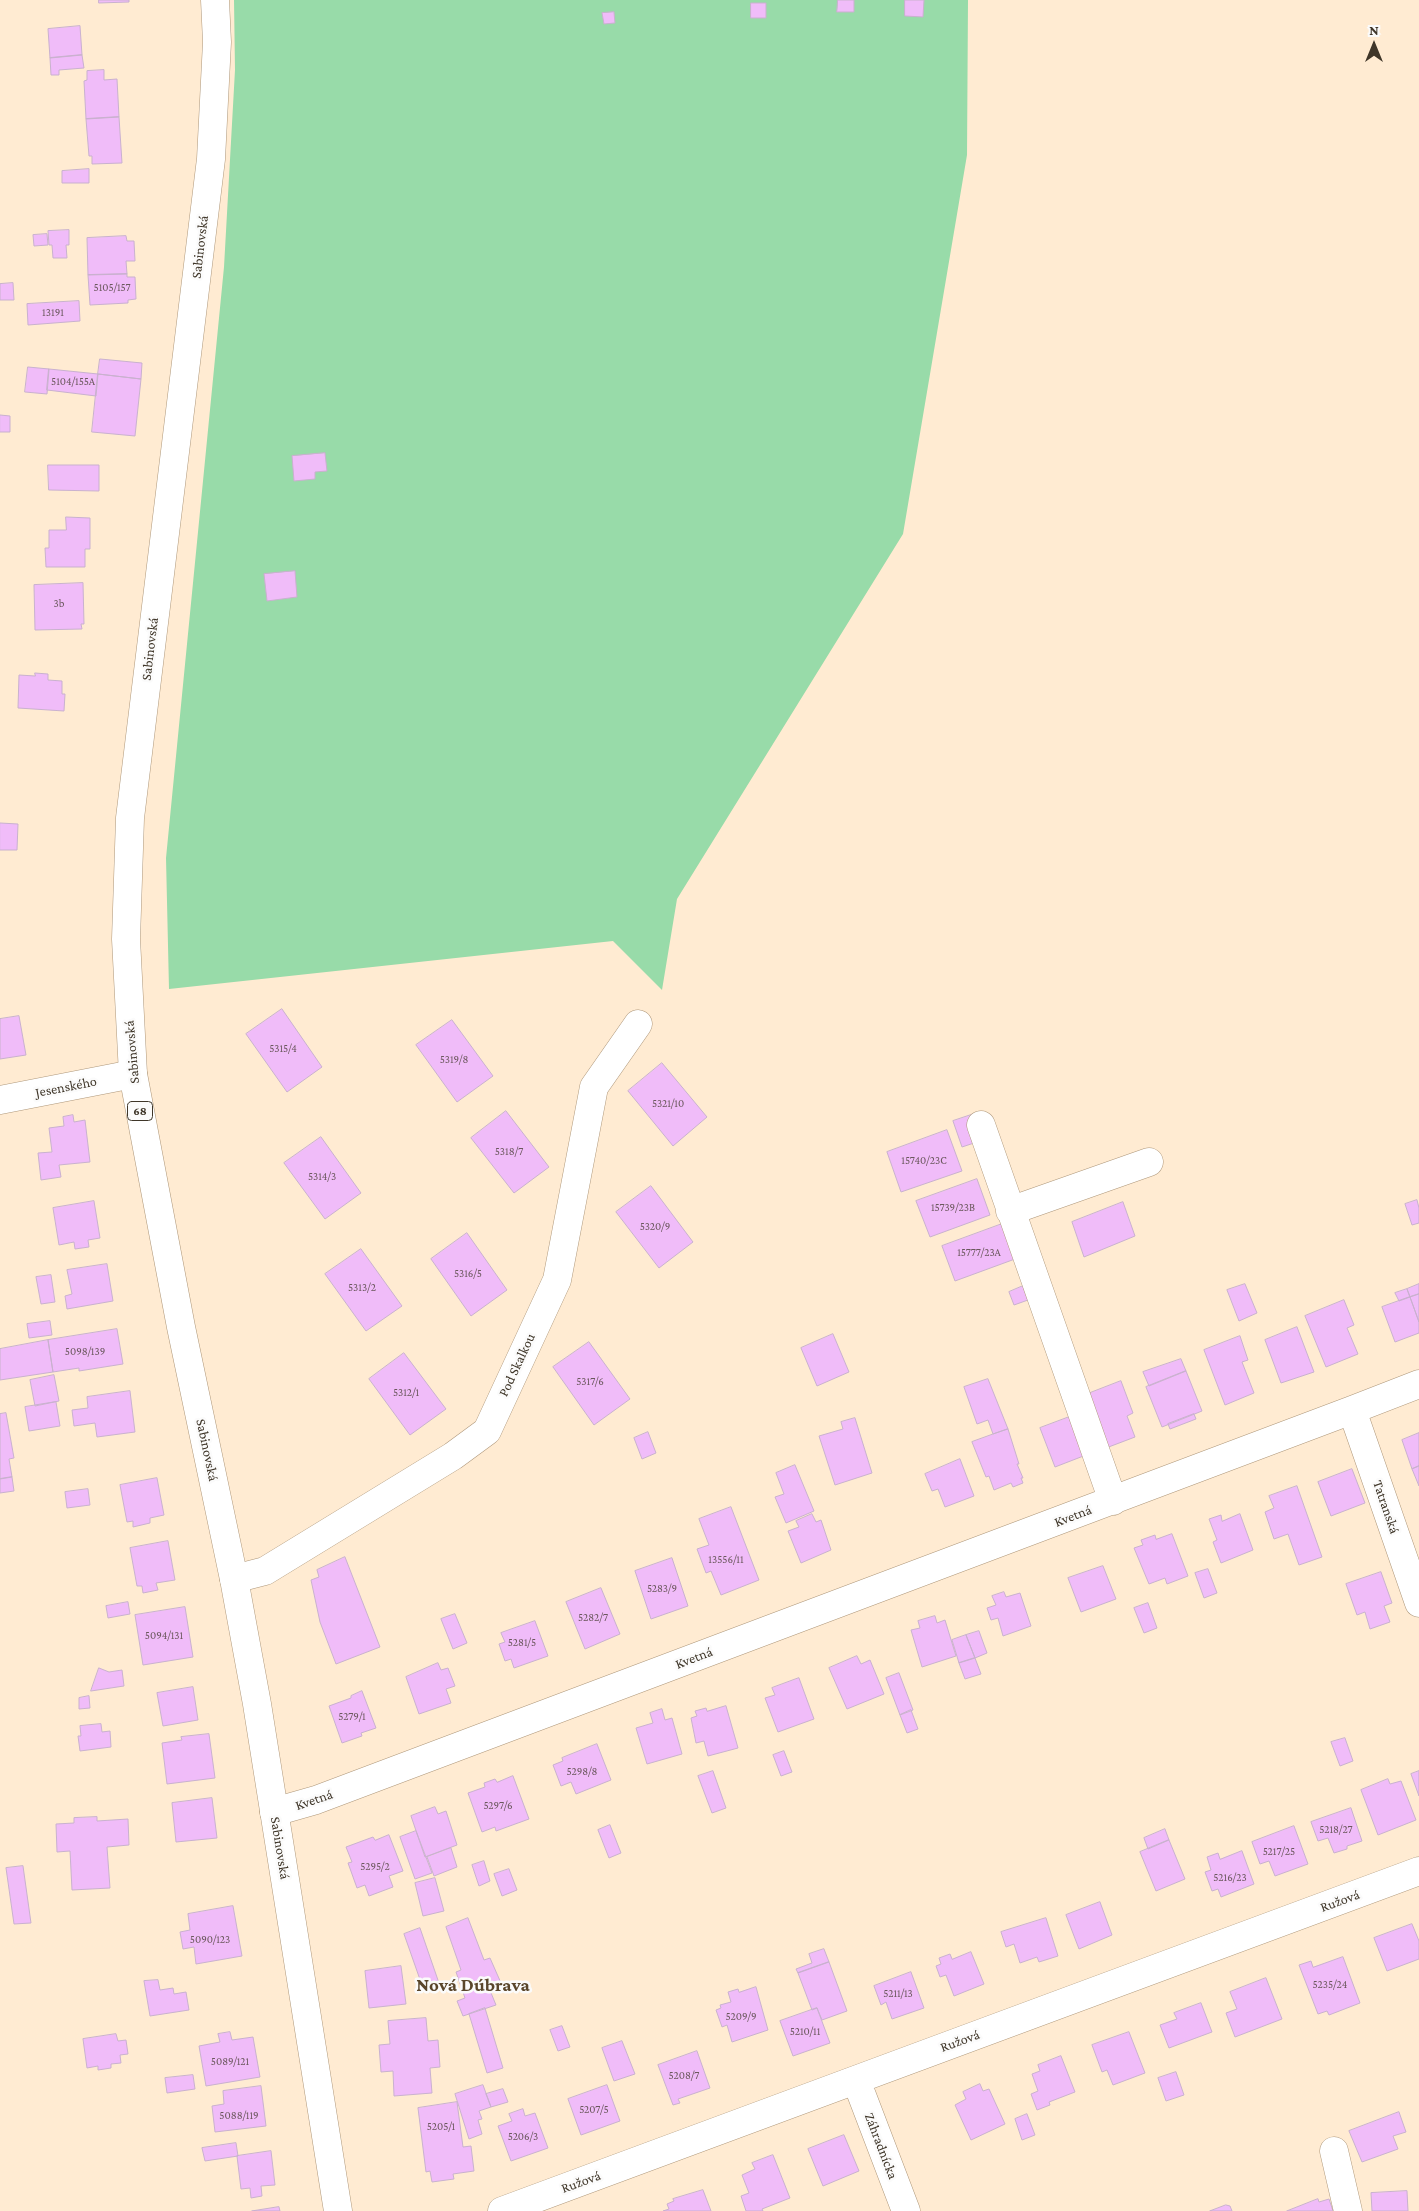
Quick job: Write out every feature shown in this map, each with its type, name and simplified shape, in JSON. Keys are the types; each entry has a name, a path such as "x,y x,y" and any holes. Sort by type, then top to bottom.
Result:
{"street":[{"name":"Sabinovská","path":"215,0 217,42 211,159 130,818 126,940 133,1074 179,1317 234,1579 257,1704 338,2211"},
{"name":"Pod Skalkou","path":"234,1579 265,1571 453,1456 487,1431 557,1280 594,1087 638,1024"},
{"name":"Jesenského","path":"0,1100 133,1074"},
{"path":"981,1125 1112,1501"},
{"path":"1010,1211 1149,1162"},
{"name":"Kvetná","path":"274,1812 316,1800 1419,1384"},
{"name":"Tatranská","path":"1352,1410 1419,1603"},
{"name":"Ružová","path":"502,2211 1419,1871"},
{"name":"Záhradnícka","path":"856,2080 906,2211"},
{"path":"1334,2151 1348,2211"}],"green space":[{"path":"234,0 968,0 967,155 903,534 677,899 662,990 613,941 169,989 166,858 224,267 235,70"}],"building":[{"path":"99,0 129,0 129,2 99,3"},
{"path":"838,0 854,0 854,12 837,12"},
{"path":"905,0 924,0 923,17 905,16"},
{"path":"751,3 766,3 766,18 751,18"},
{"path":"614,12 615,23 604,24 602,13"},
{"path":"80,26 82,55 50,58 48,29"},
{"path":"82,55 84,68 59,70 59,75 51,75 50,58"},
{"path":"104,70 104,80 117,79 119,117 86,119 84,81 87,80 87,71"},
{"path":"119,117 122,163 92,164 92,156 89,156 86,119"},
{"path":"89,169 89,183 62,183 62,171"},
{"path":"69,230 69,245 66,245 67,258 53,258 52,245 49,245 48,231"},
{"path":"47,234 48,245 34,246 33,235"},
{"path":"126,236 127,241 134,241 135,261 126,261 127,274 88,275 87,238"},
{"path":"127,274 127,277 135,277 136,299 128,300 128,303 90,305 88,275"},
{"path":"13,283 14,300 0,300 0,284"},
{"path":"79,301 80,321 28,325 27,304"},
{"path":"100,359 142,363 141,379 98,374"},
{"path":"28,367 49,369 47,394 25,392"},
{"path":"49,369 98,374 96,396 47,390"},
{"path":"98,374 141,379 135,436 92,432"},
{"path":"0,415 10,416 10,432 0,432"},
{"path":"325,453 327,471 315,472 315,479 294,481 292,456"},
{"path":"48,465 99,465 99,491 49,490"},
{"path":"66,517 90,518 90,549 85,549 85,567 46,567 45,548 49,548 49,530 66,530"},
{"path":"295,571 297,597 267,601 264,574"},
{"path":"83,583 84,624 81,624 82,629 35,630 34,585"},
{"path":"35,673 48,674 48,680 62,681 62,694 65,694 64,711 18,708 19,675 35,676"},
{"path":"0,823 18,824 17,850 0,850"},
{"path":"282,1009 322,1067 287,1092 246,1034"},
{"path":"19,1016 26,1055 0,1059 0,1019"},
{"path":"452,1020 493,1076 457,1102 416,1045"},
{"path":"662,1063 707,1117 673,1146 628,1091"},
{"path":"506,1111 549,1167 514,1193 471,1138"},
{"path":"974,1114 983,1140 962,1147 953,1121"},
{"path":"73,1115 74,1122 85,1120 90,1162 59,1165 61,1177 41,1180 38,1153 52,1152 49,1128 64,1126 63,1117"},
{"path":"947,1130 962,1171 901,1192 887,1152"},
{"path":"321,1137 361,1193 325,1219 284,1163"},
{"path":"977,1179 990,1215 930,1237 916,1201"},
{"path":"651,1186 693,1242 659,1268 616,1212"},
{"path":"1417,1200 1419,1223 1412,1225 1405,1204"},
{"path":"94,1201 100,1238 88,1240 89,1247 75,1249 74,1242 59,1245 53,1208"},
{"path":"1123,1202 1135,1236 1084,1257 1072,1222"},
{"path":"1002,1224 1015,1259 955,1281 942,1246"},
{"path":"467,1233 507,1290 471,1316 431,1259"},
{"path":"361,1249 402,1306 366,1331 325,1274"},
{"path":"107,1264 113,1301 67,1309 65,1296 72,1294 67,1270"},
{"path":"51,1275 55,1302 41,1304 36,1277"},
{"path":"1245,1284 1257,1313 1239,1321 1227,1290"},
{"path":"1419,1284 1419,1294 1410,1297 1407,1289"},
{"path":"1023,1286 1028,1300 1014,1305 1009,1292"},
{"path":"1407,1289 1410,1297 1399,1301 1395,1293"},
{"path":"1419,1294 1419,1322 1410,1297"},
{"path":"1410,1297 1419,1322 1419,1333 1395,1342 1382,1307"},
{"path":"1344,1300 1354,1325 1347,1328 1358,1354 1326,1367 1305,1316"},
{"path":"50,1321 52,1335 29,1338 27,1324"},
{"path":"1297,1327 1314,1372 1281,1383 1265,1340"},
{"path":"117,1329 123,1364 79,1371 79,1368 53,1372 48,1340"},
{"path":"833,1334 849,1372 817,1386 801,1348"},
{"path":"1240,1336 1248,1360 1242,1362 1254,1393 1225,1405 1204,1350"},
{"path":"48,1340 53,1372 0,1380 0,1349"},
{"path":"589,1342 630,1399 594,1425 553,1367"},
{"path":"404,1353 446,1409 410,1435 369,1379"},
{"path":"1181,1359 1186,1371 1149,1386 1143,1372"},
{"path":"1186,1371 1202,1411 1162,1427 1146,1387"},
{"path":"54,1375 59,1401 35,1406 30,1380"},
{"path":"988,1379 1008,1429 993,1434 988,1420 977,1424 964,1387"},
{"path":"1121,1381 1133,1413 1127,1416 1135,1437 1106,1448 1085,1395"},
{"path":"130,1391 135,1432 97,1437 95,1423 74,1426 72,1410 88,1408 87,1397"},
{"path":"56,1402 60,1426 29,1431 25,1407"},
{"path":"6,1413 14,1458 9,1459 12,1477 0,1479 0,1414"},
{"path":"1194,1414 1196,1419 1170,1429 1168,1424"},
{"path":"1072,1416 1086,1455 1055,1467 1040,1428"},
{"path":"855,1418 872,1473 835,1485 819,1436 843,1429 841,1422"},
{"path":"1008,1429 1023,1483 1013,1487 1011,1483 994,1490 989,1476 986,1477 972,1442"},
{"path":"648,1432 656,1453 642,1459 634,1438"},
{"path":"1419,1433 1419,1466 1412,1469 1402,1440"},
{"path":"960,1459 974,1496 945,1507 938,1489 932,1491 925,1474"},
{"path":"795,1465 814,1511 786,1523 775,1497 784,1494 776,1473"},
{"path":"1419,1466 1419,1486 1412,1469"},
{"path":"1352,1469 1365,1503 1331,1516 1318,1482"},
{"path":"12,1477 14,1491 0,1493 0,1479"},
{"path":"157,1478 164,1515 150,1518 150,1523 133,1527 133,1521 127,1522 120,1485"},
{"path":"1297,1486 1322,1557 1299,1565 1288,1534 1274,1539 1265,1512 1274,1508 1269,1496"},
{"path":"88,1489 90,1505 67,1508 65,1492"},
{"path":"731,1507 759,1580 721,1595 711,1571 706,1573 697,1549 709,1545 699,1519"},
{"path":"812,1514 816,1522 821,1520 831,1550 801,1563 788,1531 799,1527 796,1521"},
{"path":"1240,1514 1253,1550 1221,1563 1213,1542 1217,1540 1209,1519 1221,1515 1222,1521"},
{"path":"1172,1534 1188,1576 1167,1584 1165,1578 1149,1584 1134,1548 1143,1545 1141,1540 1155,1535 1156,1539"},
{"path":"168,1541 175,1580 156,1583 158,1590 143,1593 142,1586 137,1586 130,1548"},
{"path":"345,1557 380,1647 336,1664 320,1622 311,1580 319,1577 317,1570"},
{"path":"672,1558 688,1606 651,1619 635,1571"},
{"path":"1103,1566 1116,1599 1081,1612 1068,1578"},
{"path":"1208,1569 1217,1593 1204,1598 1195,1573"},
{"path":"1381,1572 1392,1603 1384,1606 1390,1622 1370,1629 1365,1612 1357,1615 1346,1584"},
{"path":"601,1588 620,1634 585,1649 566,1602"},
{"path":"1004,1592 1006,1597 1020,1593 1031,1626 1003,1636 998,1618 991,1620 987,1608 996,1605 992,1596"},
{"path":"128,1602 130,1614 108,1618 106,1606"},
{"path":"1148,1603 1157,1628 1144,1633 1134,1608"},
{"path":"185,1607 193,1657 143,1665 135,1615"},
{"path":"455,1614 467,1643 453,1649 441,1619"},
{"path":"935,1616 937,1623 945,1620 956,1656 922,1667 911,1630 920,1628 918,1621"},
{"path":"535,1621 548,1656 514,1668 511,1659 505,1661 499,1644 505,1642 501,1633"},
{"path":"979,1631 987,1653 975,1658 966,1635"},
{"path":"966,1635 975,1658 959,1663 952,1640"},
{"path":"857,1656 861,1664 870,1660 884,1694 847,1709 829,1668"},
{"path":"975,1658 981,1674 965,1679 959,1663"},
{"path":"438,1663 441,1670 448,1668 455,1686 446,1689 451,1703 419,1714 406,1677"},
{"path":"99,1668 109,1672 122,1670 124,1686 91,1691"},
{"path":"899,1673 913,1710 900,1715 886,1678"},
{"path":"799,1678 814,1719 778,1732 765,1698 775,1695 772,1688"},
{"path":"193,1687 198,1720 163,1726 157,1693"},
{"path":"362,1691 376,1728 361,1733 362,1736 342,1743 329,1706 351,1698 351,1696"},
{"path":"89,1696 90,1708 79,1709 79,1698"},
{"path":"726,1706 738,1748 708,1756 704,1741 696,1743 691,1718 697,1716 695,1711 706,1708 707,1711"},
{"path":"662,1709 665,1720 672,1718 682,1754 647,1764 636,1728 653,1723 650,1713"},
{"path":"911,1710 918,1729 907,1733 900,1715"},
{"path":"101,1724 102,1732 110,1731 111,1747 80,1751 78,1736 81,1736 80,1726"},
{"path":"209,1734 215,1778 167,1784 162,1743 182,1740 181,1737"},
{"path":"1345,1738 1353,1761 1340,1766 1331,1742"},
{"path":"597,1744 611,1780 576,1794 571,1782 561,1786 553,1765 563,1761 562,1758"},
{"path":"784,1751 792,1772 781,1776 773,1755"},
{"path":"713,1771 726,1808 712,1813 698,1776"},
{"path":"1419,1771 1419,1796 1411,1774"},
{"path":"513,1776 529,1819 496,1831 495,1827 482,1832 468,1793 485,1787 484,1783 495,1779 497,1782"},
{"path":"1388,1779 1390,1784 1401,1781 1416,1820 1378,1835 1361,1790"},
{"path":"212,1798 217,1838 176,1842 172,1803"},
{"path":"435,1807 438,1814 446,1811 457,1845 425,1857 411,1816"},
{"path":"1351,1808 1362,1841 1334,1853 1328,1838 1318,1841 1311,1822"},
{"path":"97,1817 97,1821 128,1819 129,1845 107,1847 110,1888 72,1890 70,1851 57,1852 56,1824 74,1823 74,1818"},
{"path":"610,1825 621,1853 609,1858 598,1830"},
{"path":"1294,1826 1308,1864 1275,1876 1269,1861 1260,1864 1252,1842"},
{"path":"1165,1829 1169,1840 1148,1849 1144,1838"},
{"path":"416,1831 432,1873 415,1879 400,1837"},
{"path":"389,1835 403,1871 389,1876 393,1887 369,1896 365,1885 357,1888 348,1863 352,1862 346,1847 373,1837 375,1840"},
{"path":"1169,1840 1185,1879 1156,1891 1140,1852"},
{"path":"451,1848 457,1867 434,1876 427,1857"},
{"path":"1242,1851 1254,1884 1221,1897 1218,1889 1212,1891 1205,1872 1211,1870 1207,1857 1218,1853 1220,1859"},
{"path":"484,1861 490,1881 479,1886 472,1865"},
{"path":"23,1866 31,1923 14,1924 6,1868"},
{"path":"509,1869 517,1890 502,1896 494,1874"},
{"path":"435,1878 444,1911 423,1916 415,1883"},
{"path":"1100,1902 1112,1935 1079,1949 1066,1915"},
{"path":"233,1906 242,1956 196,1964 194,1947 183,1949 180,1932 190,1930 188,1914"},
{"path":"468,1918 484,1960 490,1958 501,1983 489,1988 496,2005 463,2016 457,2001 465,1998 456,1972 461,1970 446,1927"},
{"path":"1046,1918 1058,1956 1039,1962 1037,1957 1020,1963 1014,1944 1006,1947 1001,1932"},
{"path":"1412,1924 1419,1941 1419,1959 1387,1971 1374,1938"},
{"path":"420,1928 440,1986 424,1991 404,1934"},
{"path":"824,1949 829,1962 798,1973 796,1969 812,1963 809,1954"},
{"path":"971,1952 984,1984 954,1996 946,1975 940,1977 936,1966 941,1964 939,1958 950,1954 952,1959"},
{"path":"1343,1957 1360,2003 1329,2015 1327,2011 1318,2014 1299,1965 1311,1961 1313,1967"},
{"path":"829,1962 847,2011 822,2020 817,2008 812,2010 798,1973"},
{"path":"401,1966 406,2004 369,2008 365,1971"},
{"path":"911,1972 924,2008 892,2019 886,2002 881,2005 874,1986"},
{"path":"1266,1978 1282,2019 1235,2037 1226,2013 1237,2009 1230,1992"},
{"path":"158,1980 160,1990 173,1988 174,1994 186,1992 189,2010 150,2016 144,1981"},
{"path":"756,1987 768,2030 732,2042 727,2025 722,2027 716,2010 721,2008 720,2005 731,2002 728,1992 738,1989 739,1992"},
{"path":"1201,2003 1212,2032 1169,2048 1160,2025 1177,2019 1174,2013"},
{"path":"485,2008 503,2068 487,2073 469,2014"},
{"path":"817,2008 830,2043 793,2056 780,2021"},
{"path":"426,2018 428,2041 438,2040 440,2067 430,2068 432,2093 394,2096 393,2071 381,2072 379,2045 390,2044 388,2021"},
{"path":"562,2026 570,2047 558,2051 550,2030"},
{"path":"230,2032 232,2040 253,2037 260,2077 206,2086 199,2046 220,2042 218,2034"},
{"path":"1129,2032 1145,2073 1113,2085 1107,2070 1102,2072 1092,2045"},
{"path":"116,2034 118,2041 126,2040 128,2054 120,2055 121,2063 111,2064 111,2068 98,2070 98,2066 87,2068 83,2039"},
{"path":"622,2041 635,2074 614,2081 602,2048"},
{"path":"697,2051 710,2088 678,2099 680,2103 673,2105 658,2065"},
{"path":"1061,2056 1075,2092 1049,2102 1050,2105 1037,2110 1031,2094 1038,2091 1032,2074 1040,2071 1038,2065"},
{"path":"1176,2072 1184,2095 1166,2101 1158,2078"},
{"path":"193,2075 195,2089 167,2093 165,2078"},
{"path":"980,2084 983,2091 989,2089 1005,2124 971,2140 955,2105 966,2099 963,2092"},
{"path":"483,2085 491,2107 479,2111 482,2119 478,2120 482,2134 469,2139 455,2094"},
{"path":"607,2085 620,2121 581,2135 568,2099"},
{"path":"261,2086 266,2126 215,2132 212,2106 224,2104 223,2091"},
{"path":"503,2089 508,2102 491,2107 486,2094"},
{"path":"457,2102 463,2147 471,2146 474,2171 453,2174 454,2179 432,2182 430,2171 426,2172 418,2108"},
{"path":"523,2109 525,2116 535,2113 548,2148 511,2161 498,2126 512,2121 509,2114"},
{"path":"1399,2112 1406,2132 1393,2136 1398,2149 1362,2162 1349,2131"},
{"path":"1027,2114 1035,2135 1022,2140 1015,2119"},
{"path":"844,2135 859,2171 823,2186 808,2149"},
{"path":"236,2143 238,2156 205,2161 202,2148"},
{"path":"271,2151 275,2185 261,2186 262,2196 251,2198 250,2188 241,2189 237,2156"},
{"path":"773,2155 790,2198 762,2209 763,2211 746,2211 741,2196 749,2193 742,2175 755,2169 752,2163"},
{"path":"703,2190 711,2211 663,2211 669,2209 667,2204 674,2201 673,2199"},
{"path":"1407,2191 1408,2211 1372,2211 1371,2193"},
{"path":"1318,2199 1319,2202 1329,2199 1333,2211 1287,2211"},
{"path":"1226,2205 1230,2206 1232,2211 1210,2211"},
{"path":"279,2207 280,2211 252,2211"}],"district":[{"name":"Nová Dúbrava","path":"473,1985"}]}
